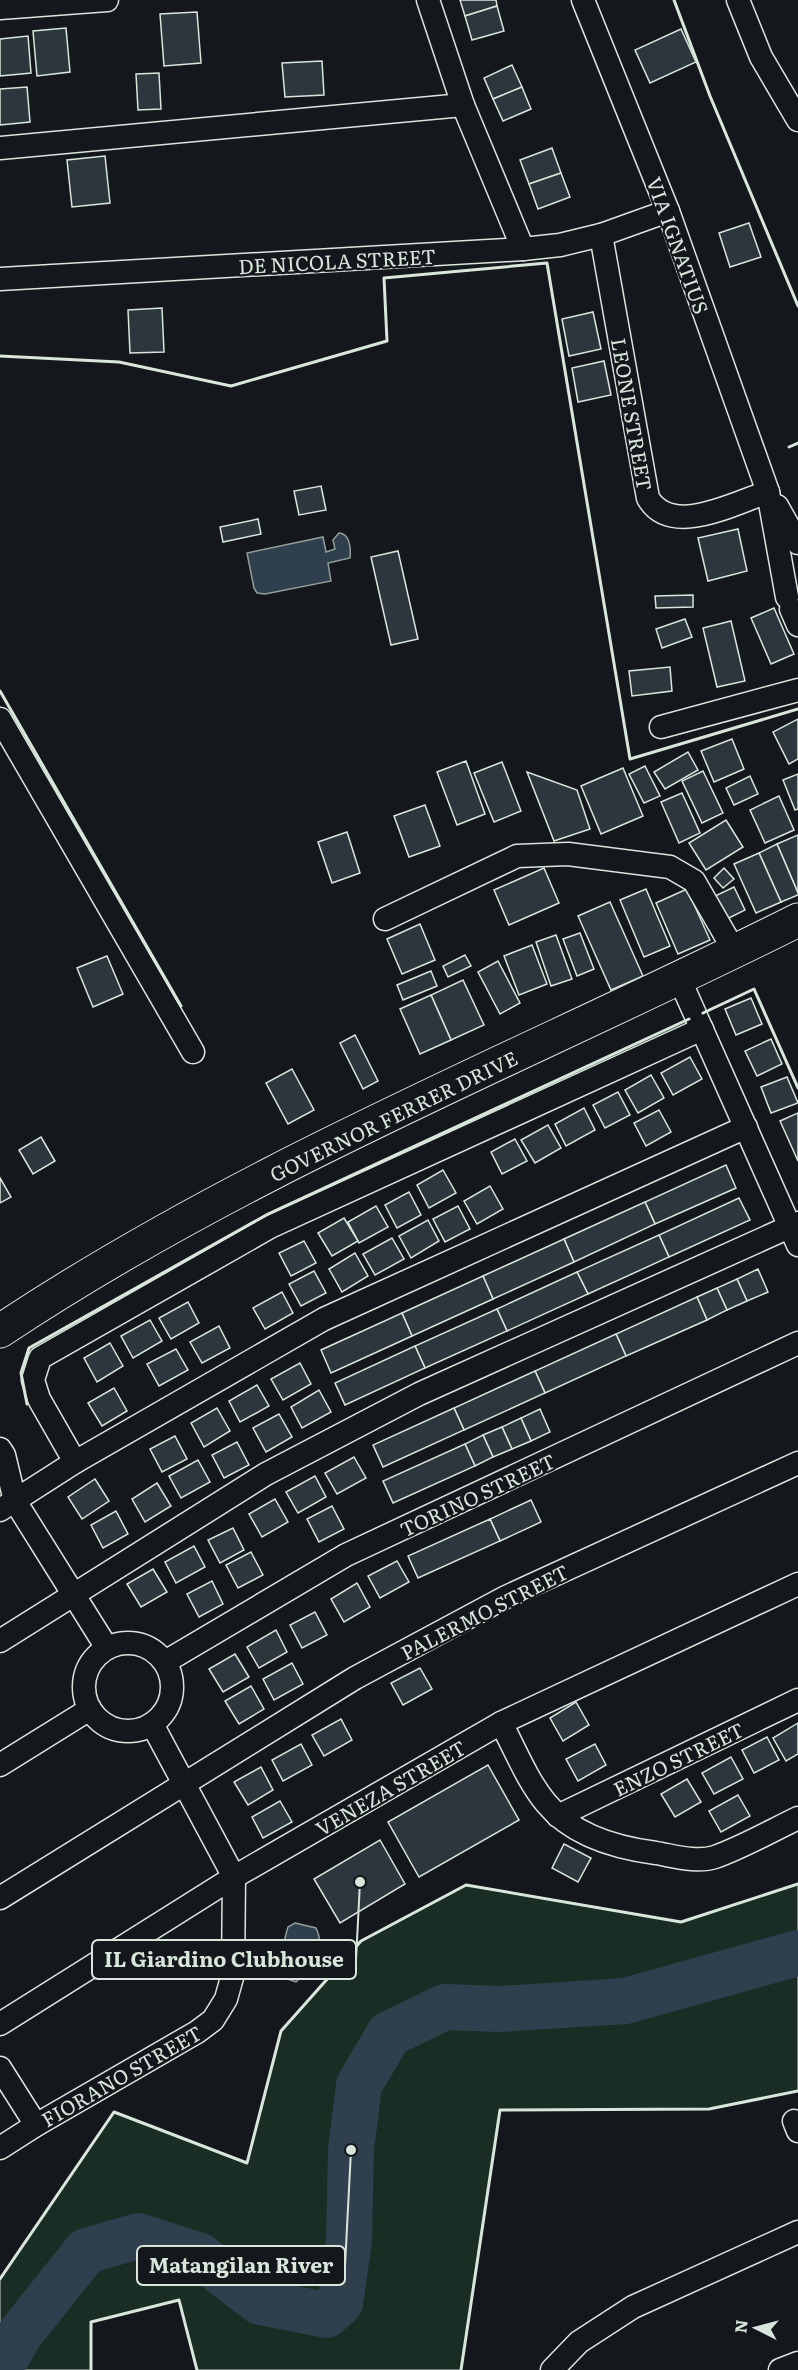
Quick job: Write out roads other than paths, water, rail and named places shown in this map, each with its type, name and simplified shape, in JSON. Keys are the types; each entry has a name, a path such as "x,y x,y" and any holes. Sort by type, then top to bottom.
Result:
{"main road":[{"name":"GOVERNOR FERRER DRIVE","path":"0,1331 125,1255 273,1172 798,920"}],"street":[{"path":"0,8 107,0"},
{"path":"428,0 463,105 524,249"},
{"name":"VIA IGNATIUS","path":"582,0 668,211 768,492 792,610"},
{"path":"738,0 761,57 798,120"},
{"path":"0,148 463,105"},
{"name":"DE NICOLA STREET","path":"0,279 524,249 560,245 601,235 668,211"},
{"name":"LEONE STREET","path":"601,235 648,498 654,508 676,518 693,517 768,492"},
{"name":"VIA IGNATIUS","path":"768,492 798,543"},
{"path":"661,727 798,690"},
{"path":"0,719 193,1052"},
{"path":"385,919 516,856 568,854 670,867 694,881 735,952"},
{"path":"0,1641 266,1474 419,1394 795,1231 679,978"},
{"path":"75,1462 39,1399 33,1380 40,1358 270,1227 702,1029"},
{"path":"5,1500 324,1319 746,1126"},
{"name":"TORINO STREET","path":"165,1662 346,1555 798,1343"},
{"path":"0,1449 4,1455 5,1500 74,1595 107,1648"},
{"name":"PALERMO STREET","path":"0,1898 355,1678 506,1597 798,1463"},
{"name":"VENEZA STREET","path":"0,2024 234,1877 501,1723 798,1584"},
{"path":"122,1643 138,1644 154,1650 165,1662 172,1678 171,1696 165,1712 152,1724 135,1731 118,1730 102,1723 90,1709 85,1692 86,1675 94,1660 107,1648 122,1643"},
{"name":"ENZO STREET","path":"558,1816 798,1700"},
{"path":"0,1765 90,1709"},
{"path":"501,1723 545,1802 558,1816 581,1830 617,1845 635,1850 702,1858 714,1857 798,1818"},
{"name":"FIORANO STREET","path":"0,2148 197,2032 213,2020 226,1999 233,1974 234,1877 152,1724"},
{"path":"0,2068 36,2125"},
{"path":"552,2370 579,2342 633,2307 798,2232"},
{"path":"780,2370 798,2363"}],"water":[{"path":"339,533 348,539 350,558 328,563 331,581 265,594 257,593 247,553 323,537 326,552 335,549 333,540"},
{"path":"295,1923 316,1928 319,1935 318,1945 305,1965 302,1976 296,1982 287,1979 282,1960 288,1927"}],"waterway":[{"path":"0,2368 20,2334 86,2251 138,2236 200,2256 260,2302 326,2315 340,2303 349,2241 351,2150 359,2085 389,2034 445,2007 500,2009 625,2001 798,1953"}],"place":[{"name":"IL Giardino Clubhouse","path":"360,1882"},
{"name":"Matangilan River","path":"351,2150"}]}
